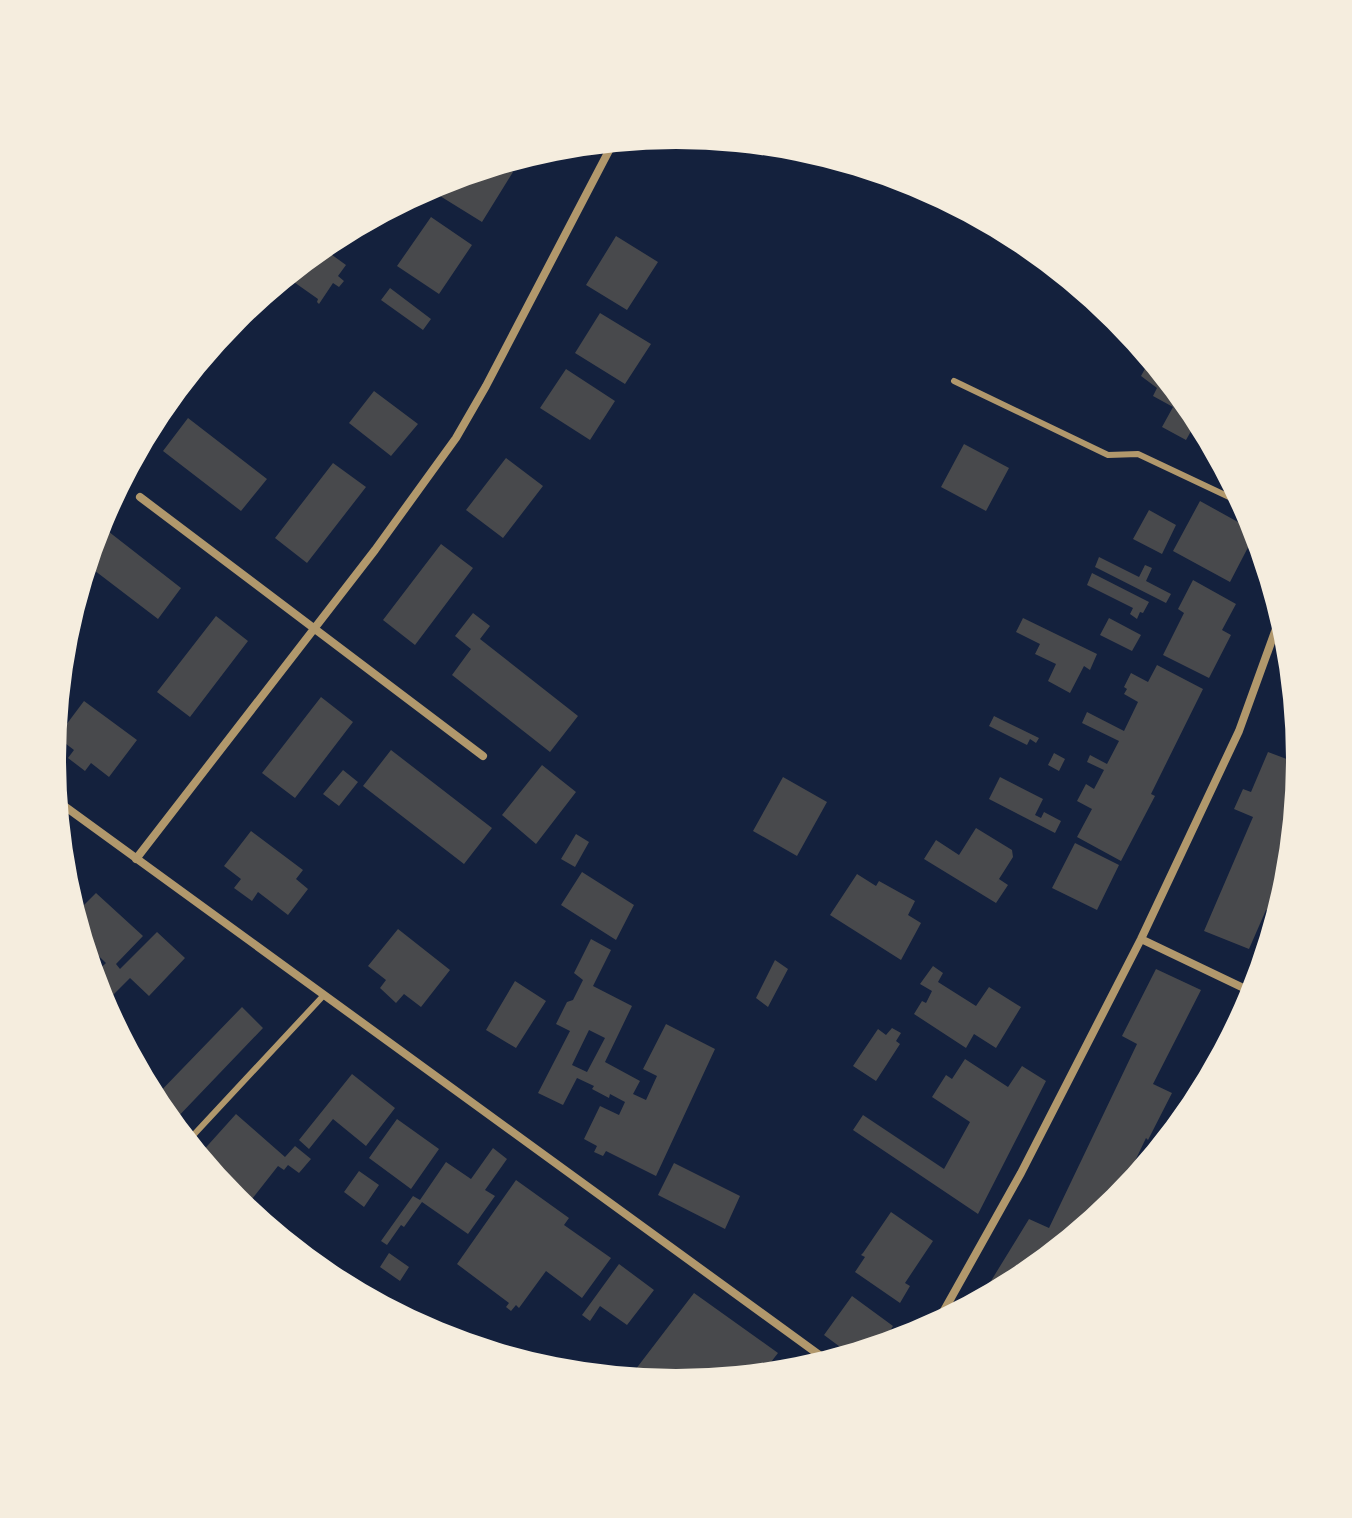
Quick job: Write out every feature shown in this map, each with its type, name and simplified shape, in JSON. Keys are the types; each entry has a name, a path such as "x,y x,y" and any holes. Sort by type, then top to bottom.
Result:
{"street":[{"path":"136,859 314,629 456,438 608,153"},
{"path":"140,497 483,756"},
{"path":"947,1306 1021,1173 1141,939 1239,731 1273,637"},
{"path":"68,809 816,1352"},
{"path":"1141,939 1242,987"}],"lane":[{"path":"954,381 1108,455 1138,454 1226,496"},
{"path":"195,1134 324,995"}],"building":[{"path":"512,172 513,172 482,222 440,196"},
{"path":"431,217 472,245 439,294 397,266"},
{"path":"616,236 658,262 627,310 586,285"},
{"path":"332,255 346,265 338,276 344,281 339,287 333,283 319,304 318,299 295,283"},
{"path":"390,288 431,319 423,330 381,300"},
{"path":"600,313 651,344 625,384 575,353"},
{"path":"566,369 615,401 590,440 540,408"},
{"path":"1145,369 1183,420 1190,432 1186,440 1162,427 1173,407 1153,396 1157,388 1141,376"},
{"path":"374,391 418,424 391,456 349,423"},
{"path":"188,418 267,479 241,511 163,451"},
{"path":"964,444 1009,468 986,511 941,487"},
{"path":"506,458 543,486 503,538 466,510"},
{"path":"333,463 366,487 307,563 275,538"},
{"path":"1200,501 1238,522 1248,547 1230,582 1173,551"},
{"path":"1149,510 1176,525 1162,554 1133,539"},
{"path":"110,532 181,588 158,619 96,571"},
{"path":"441,544 473,568 415,645 383,620"},
{"path":"1099,557 1139,577 1145,565 1152,568 1146,581 1171,594 1166,603 1095,567"},
{"path":"1092,573 1149,602 1143,613 1140,612 1137,619 1130,614 1133,608 1087,585"},
{"path":"1193,580 1236,604 1222,630 1231,635 1209,678 1163,655 1184,613 1178,609"},
{"path":"473,613 490,626 480,639 578,716 550,752 452,675 471,649 455,636"},
{"path":"216,616 248,641 190,717 157,692"},
{"path":"1023,618 1097,654 1090,670 1084,666 1070,693 1048,681 1056,664 1035,654 1040,644 1016,632"},
{"path":"1109,618 1141,635 1132,651 1100,635"},
{"path":"1157,665 1203,689 1151,794 1155,796 1121,861 1077,837 1092,809 1077,801 1086,784 1094,789 1104,770 1087,762 1090,755 1107,764 1119,741 1082,723 1087,712 1124,731 1138,702 1124,694 1131,673 1148,682"},
{"path":"321,697 353,722 295,798 262,773"},
{"path":"84,701 137,740 109,777 91,763 85,771 68,758 74,750 66,744 67,724"},
{"path":"994,716 1039,738 1036,743 1030,739 1027,745 989,726"},
{"path":"391,750 492,828 464,864 363,786"},
{"path":"1268,752 1286,759 1281,839 1274,878 1267,910 1249,949 1204,931 1253,817 1234,809 1243,789 1251,792"},
{"path":"1054,753 1065,759 1059,771 1048,765"},
{"path":"542,765 576,792 536,844 502,815"},
{"path":"343,770 358,782 339,806 323,794"},
{"path":"783,777 827,802 797,856 753,831"},
{"path":"1000,777 1043,799 1035,815 1041,818 1044,812 1061,821 1055,833 989,799"},
{"path":"976,828 1012,850 1013,857 999,879 1008,885 996,903 924,859 936,840 959,855"},
{"path":"251,831 303,870 296,879 308,889 288,915 258,892 252,901 234,888 241,879 224,866"},
{"path":"576,834 589,842 575,867 561,859"},
{"path":"1075,843 1119,865 1097,910 1052,888"},
{"path":"582,872 634,905 616,940 561,905"},
{"path":"857,874 876,886 879,881 915,901 908,915 921,923 901,960 830,915"},
{"path":"96,893 143,936 116,964 120,969 157,932 185,958 149,996 130,978 113,995 102,966 106,963 98,955 84,905"},
{"path":"398,929 450,970 421,1007 404,994 396,1003 380,988 386,980 368,966"},
{"path":"591,939 611,950 593,986 632,1006 605,1062 640,1081 633,1094 646,1100 657,1076 643,1069 666,1024 715,1049 656,1176 606,1151 603,1156 594,1152 597,1146 584,1139 600,1106 619,1115 625,1102 610,1094 609,1098 577,1078 563,1105 538,1093 570,1031 556,1024 583,980 574,973","holes":["589,1030 605,1038 587,1072 572,1065"]},
{"path":"775,960 788,969 768,1007 756,998"},
{"path":"933,966 943,973 938,982 976,1006 989,987 1021,1007 996,1048 974,1034 966,1048 914,1014 922,1001 926,1003 932,991 920,984"},
{"path":"1156,969 1201,990 1153,1084 1172,1093 1135,1161 1078,1218 991,1281 1029,1219 1049,1228 1137,1044 1122,1036"},
{"path":"515,981 546,1001 516,1048 486,1030"},
{"path":"242,1007 263,1028 181,1114 163,1089"},
{"path":"892,1028 901,1033 896,1041 900,1044 876,1081 853,1066 878,1029 886,1035"},
{"path":"965,1059 1008,1087 1022,1066 1046,1081 978,1214 853,1130 863,1115 944,1169 970,1122 932,1097 946,1075 952,1079"},
{"path":"352,1074 395,1108 366,1146 333,1119 309,1149 299,1140"},
{"path":"236,1114 285,1157 295,1146 311,1159 299,1173 288,1165 284,1170 278,1166 253,1198 206,1147"},
{"path":"397,1119 439,1149 411,1189 369,1158"},
{"path":"493,1148 507,1159 485,1190 495,1196 468,1234 422,1202 387,1245 381,1241 413,1196 420,1200 446,1162 471,1179"},
{"path":"674,1163 740,1196 725,1229 658,1195"},
{"path":"359,1171 379,1185 364,1207 344,1192"},
{"path":"516,1180 569,1218 564,1225 611,1258 582,1298 546,1271 519,1308 516,1305 511,1311 506,1307 509,1303 457,1264"},
{"path":"891,1212 933,1241 905,1283 910,1286 900,1303 855,1272 865,1257 861,1255"},
{"path":"389,1253 409,1267 400,1281 380,1267"},
{"path":"619,1264 654,1290 627,1325 600,1306 590,1321 582,1315"},
{"path":"694,1293 778,1353 772,1361 756,1364 716,1368 637,1368"},
{"path":"852,1296 893,1326 890,1330 839,1346 824,1335"}]}
